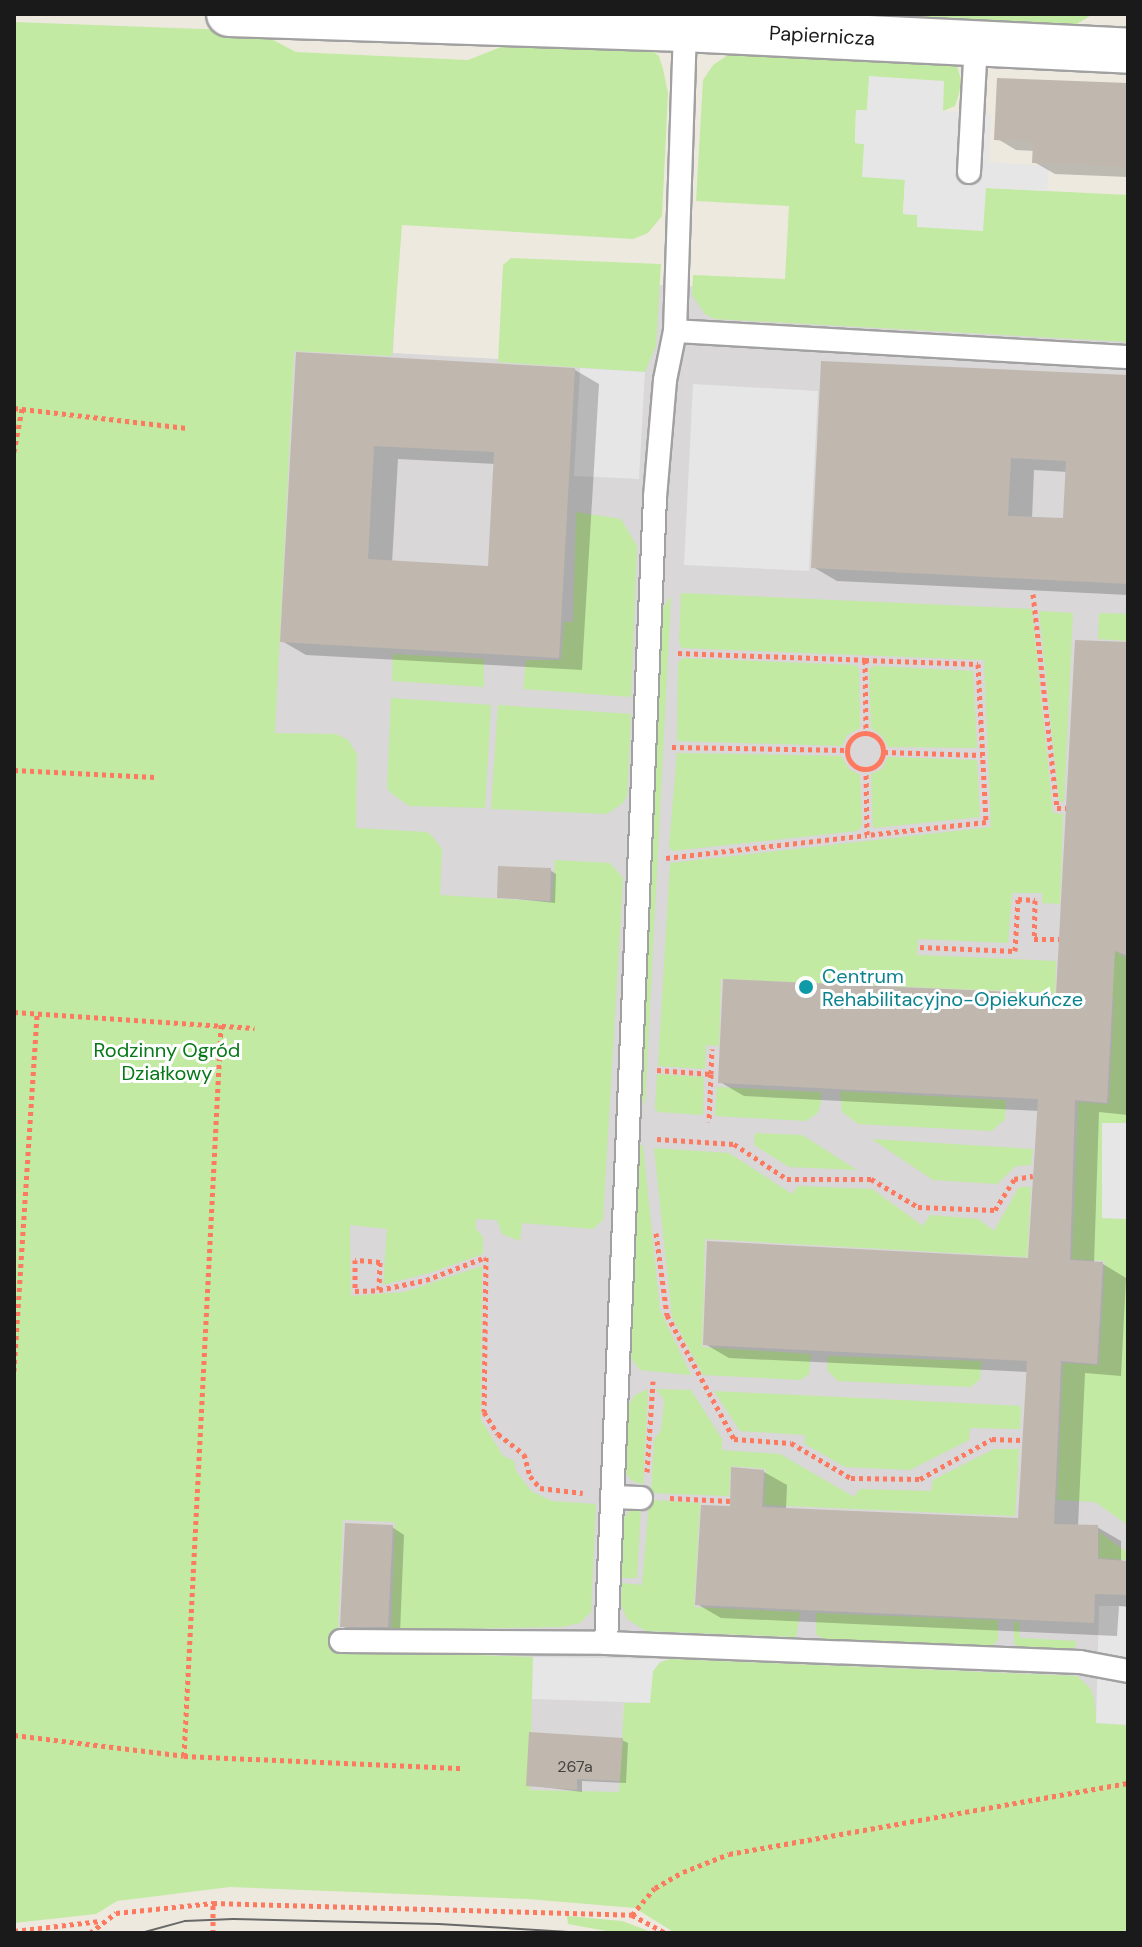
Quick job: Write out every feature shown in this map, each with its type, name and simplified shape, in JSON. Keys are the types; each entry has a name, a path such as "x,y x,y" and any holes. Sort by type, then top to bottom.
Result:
{"street":[{"name":"Papiernicza","path":"229,14 685,29 1128,51"},
{"path":"1128,44 1128,51"}],"lane":[{"path":"606,1643 655,497 665,380 675,331 685,29"},
{"path":"969,172 976,43"},
{"path":"675,331 1128,357"},
{"path":"612,1495 649,1492"},
{"path":"341,1641 606,1643 1080,1662 1128,1671"}],"path":[{"path":"14,408 187,428"},
{"path":"14,452 22,409"},
{"path":"1033,594 1057,808 1066,808"},
{"path":"663,858 986,822 978,664 673,653 674,639"},
{"path":"865,660 866,732"},
{"path":"668,763 669,731"},
{"path":"866,732 879,738 884,752 878,764 866,770 852,764 847,750 852,737 866,732"},
{"path":"668,747 847,750"},
{"path":"884,752 982,755"},
{"path":"14,770 155,777"},
{"path":"866,770 867,835"},
{"path":"662,873 664,842"},
{"path":"920,947 1015,951 1018,899 1035,900 1034,939 1059,939"},
{"path":"14,1012 254,1028"},
{"path":"14,1371 37,1013"},
{"path":"184,1756 221,1025"},
{"path":"709,1122 712,1049"},
{"path":"651,1082 652,1070 711,1074"},
{"path":"648,1139 734,1144 787,1179 871,1179 918,1207 995,1210 1014,1179 1033,1176"},
{"path":"655,1225 667,1315 734,1439 791,1443 851,1478 892,1479 920,1479 992,1439 1022,1440"},
{"path":"379,1290 380,1262 355,1260 355,1291 379,1290 426,1280 486,1257 484,1412 487,1420 498,1434 524,1454 530,1476 540,1488 555,1492 612,1495"},
{"path":"653,1381 649,1492 730,1501"},
{"path":"14,1735 184,1756 464,1768"},
{"path":"632,1915 655,1888 683,1872 729,1854 1128,1783"},
{"path":"213,1903 213,1933"},
{"path":"90,1933 101,1921 116,1913 213,1903 632,1915 666,1933"},
{"path":"14,1931 101,1921"}],"shaded area":[{"path":"869,76 944,81 943,111 991,114 989,162 1049,166 1047,191 986,188 983,231 917,227 917,215 903,214 905,180 862,177 864,144 855,143 856,110 867,110"},
{"name":"Centrum Rehabilitacyjno-Opiekuńcze","path":"216,258 397,270 393,353 498,359 501,359 504,277 1128,309 1128,1725 624,1703 620,1793 530,1790 532,1657 290,1648 151,901"},
{"path":"580,368 645,372 639,479 574,476"},
{"path":"693,384 818,391 809,571 684,565"},
{"path":"1102,1123 1128,1123 1128,1219 1102,1218"},
{"path":"1099,1606 1128,1606 1128,1725 1096,1723"},
{"path":"533,1657 670,1659 660,1662 653,1671 650,1703 532,1699"}],"green space":[{"path":"743,14 1093,14 1072,27"},
{"name":"Rodzinny Ogród Działkowy","path":"14,22 256,31 296,52 468,60 516,41 648,48 659,56 668,93 662,216 648,233 633,239 402,225 392,356 294,351 275,733 336,734 348,740 357,754 356,828 427,832 442,849 440,895 552,902 555,860 610,863 623,878 603,1220 593,1229 522,1223 520,1241 502,1234 497,1220 476,1219 476,1229 483,1237 483,1254 383,1285 387,1229 350,1225 351,1296 404,1292 482,1266 481,1420 503,1456 514,1461 516,1471 531,1491 552,1501 596,1504 591,1612 580,1623 562,1627 391,1630 395,1522 343,1520 337,1650 533,1657 530,1790 619,1792 624,1703 649,1703 653,1671 660,1662 670,1659 1077,1676 1090,1688 1097,1723 1128,1725 1128,1933 675,1933 635,1908 527,1899 230,1887 117,1901 96,1914 14,1923"},
{"path":"731,53 950,62 957,66 961,79 959,94 955,106 943,111 870,76 867,110 856,110 855,143 865,144 905,179 903,214 917,215 986,188 1128,195 1128,342 715,319 705,314 692,295 693,275 785,279 789,206 696,201 703,80 713,65"},
{"path":"511,258 661,264 656,346 645,372 498,362 503,265"},
{"path":"576,512 621,519 637,546 631,697 523,689 526,660 561,660 564,622 573,622"},
{"path":"681,593 1032,609 1053,813 1063,814 1060,904 1042,903 1042,893 1012,893 1008,943 918,939 917,955 1056,961 1055,993 721,979 719,1046 706,1045 705,1069 658,1066 670,863 991,827 984,660 682,648 679,642"},
{"path":"671,596 645,1105 640,1095 663,608"},
{"path":"1039,611 1073,613 1064,802 1059,801"},
{"path":"1099,613 1128,614 1128,641 1098,639"},
{"path":"393,654 484,659 484,687 392,681"},
{"path":"683,658 855,665 859,669 860,728 847,735 842,746 677,741 678,663"},
{"path":"874,666 973,671 977,748 888,747 882,736 871,728 869,669"},
{"path":"391,698 491,705 485,808 409,806 391,793 387,788"},
{"path":"498,705 631,714 627,796 623,803 607,814 491,809"},
{"path":"677,753 841,756 849,769 860,775 862,826 857,831 672,851 669,846"},
{"path":"888,757 977,760 980,817 873,828 871,774 882,769"},
{"path":"1121,925 1119,954 1128,958 1128,1123 1102,1123 1103,1218 1128,1219 1128,1525 1095,1502 1057,1500 1063,1363 1099,1365 1105,1261 1072,1259 1078,1102 1109,1104 1114,998 1080,995"},
{"path":"657,1074 704,1077 703,1115 658,1112 655,1109"},
{"path":"717,1087 821,1092 821,1103 818,1113 806,1121 715,1116"},
{"path":"840,1091 1006,1100 1005,1119 992,1131 858,1124 842,1112"},
{"path":"755,1133 802,1135 857,1170 789,1167 754,1145"},
{"path":"872,1139 1033,1149 1031,1165 1016,1166 997,1184 933,1180"},
{"path":"639,1144 643,1146 660,1310 691,1375 640,1370 628,1354"},
{"path":"654,1148 729,1153 792,1194 798,1186 872,1189 923,1226 930,1215 978,1219 994,1231 1019,1187 1031,1187 1027,1257 705,1239 702,1347 811,1354 809,1374 801,1380 703,1375 672,1317"},
{"path":"828,1356 982,1361 980,1379 971,1387 838,1381 827,1370"},
{"path":"648,1389 643,1485 631,1480 624,1470 627,1407 635,1395"},
{"path":"656,1389 691,1390 722,1439 722,1450 780,1454 854,1497 860,1489 931,1491 933,1480 994,1449 1019,1449 1015,1516 764,1505 766,1469 731,1466 729,1496 651,1493 654,1440 661,1430 664,1400"},
{"path":"714,1391 1021,1406 1020,1429 970,1428 969,1440 910,1470 845,1467 805,1444 805,1435 740,1431"},
{"path":"652,1500 700,1503 694,1607 800,1612 796,1637 646,1631 627,1619 621,1604 622,1583 642,1585 649,1503"},
{"path":"641,1506 637,1578 622,1578 623,1519 631,1509"},
{"path":"1099,1532 1128,1553 1128,1560 1099,1558"},
{"path":"816,1613 998,1620 998,1640 991,1647 825,1640 816,1634"},
{"path":"1014,1621 1019,1622 1020,1638 1077,1641 1075,1647 1070,1651 1020,1648 1014,1643"},
{"path":"567,1916 622,1921 654,1933 617,1933 568,1924"}],"building":[{"path":"997,78 1128,83 1128,167 1032,163 1033,142 994,140"},
{"path":"296,352 575,368 559,658 280,642","holes":["374,446 494,452 488,566 368,559"]},
{"path":"821,361 1128,375 1128,584 811,568","holes":["1011,458 1066,461 1063,518 1008,516"]},
{"name":"Centrum Rehabilitacyjno-Opiekuńcze","path":"1075,640 1128,642 1128,956 1115,951 1107,1103 1075,1100 1070,1260 1103,1262 1097,1364 1061,1361 1054,1524 1098,1525 1098,1559 1128,1561 1128,1595 1095,1594 1094,1623 695,1605 701,1505 730,1506 731,1467 764,1470 762,1507 1018,1518 1027,1361 703,1345 707,1241 1028,1258 1038,1099 718,1083 723,979 1056,994"},
{"path":"498,866 551,868 550,901 497,898"},
{"path":"345,1523 393,1525 388,1627 340,1627"},
{"path":"529,1732 623,1738 620,1781 577,1779 577,1790 526,1786"}],"tram line":[{"path":"141,1933 185,1921 233,1919 439,1924 585,1933"}],"place":[{"name":"Centrum Rehabilitacyjno-Opiekuńcze","path":"806,987"}]}
